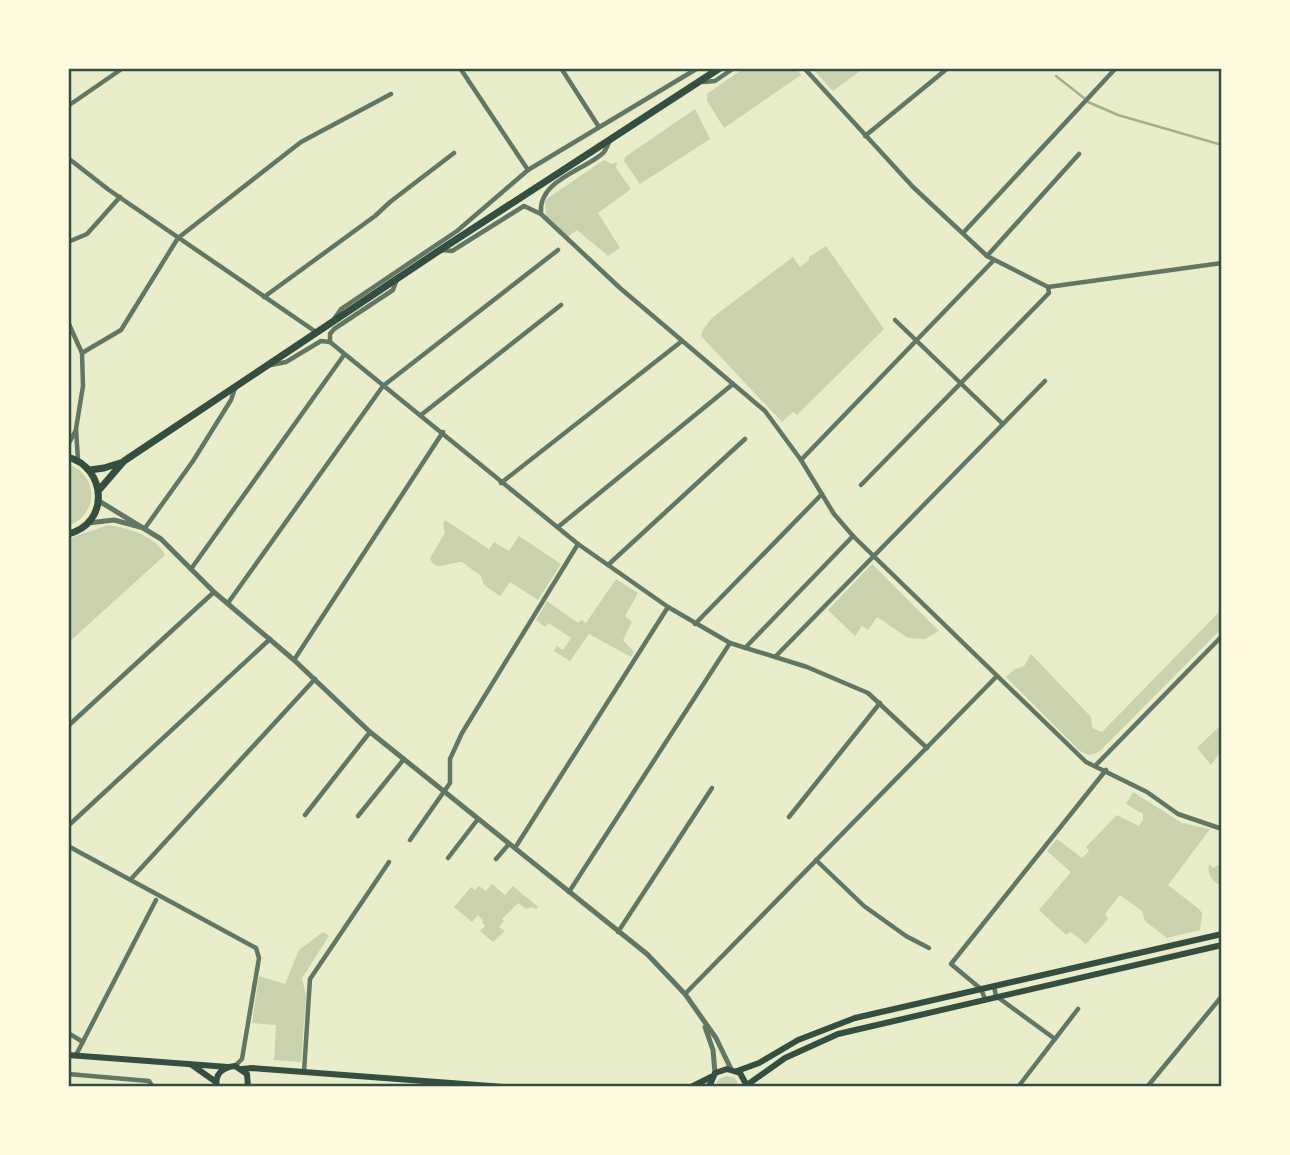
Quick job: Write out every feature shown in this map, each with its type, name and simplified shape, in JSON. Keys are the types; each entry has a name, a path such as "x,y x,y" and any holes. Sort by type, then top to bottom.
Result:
{"main road":[{"path":"90,470 124,461 440,250 720,68"},
{"path":"68,457 78,460 90,470 99,490 97,512 82,528 68,534"},
{"path":"99,490 124,461"},
{"path":"691,1087 714,1074 759,1063 789,1045 835,1024 1222,934"},
{"path":"734,1070 743,1076 747,1086 785,1058 838,1034 1222,945"},
{"path":"72,1056 501,1087"},
{"path":"189,1063 217,1085"},
{"path":"235,1067 249,1084 268,1070"},
{"path":"217,1085 218,1075 235,1067"},
{"path":"709,1087 714,1074"}],"street":[{"path":"68,106 123,68"},
{"path":"460,68 528,170"},
{"path":"561,68 599,127"},
{"path":"332,322 341,309 457,230 528,170 698,68"},
{"path":"699,82 715,80 734,68"},
{"path":"804,68 913,187 987,256 1048,287 1222,263"},
{"path":"865,136 948,68"},
{"path":"963,233 1116,68"},
{"path":"82,353 121,330 178,237 301,142 391,94"},
{"path":"541,214 540,203 548,190 604,153 611,139"},
{"path":"264,296 375,216 454,153"},
{"path":"987,256 1079,154"},
{"path":"68,158 120,197 317,332"},
{"path":"68,242 87,234 120,197"},
{"path":"440,250 452,251 524,206 541,214 620,288 765,411 801,460 834,514 853,536 1086,762 1147,792 1178,814 1222,829"},
{"path":"228,603 383,386 558,250"},
{"path":"801,460 994,260"},
{"path":"330,342 330,334 334,329 393,290 398,278"},
{"path":"861,485 1049,293 1048,287"},
{"path":"421,415 561,305"},
{"path":"895,320 1003,424"},
{"path":"68,322 82,353 83,386 76,429 78,460"},
{"path":"264,367 286,362 321,341 330,342 578,544 668,607 730,643 807,667 867,692 927,748"},
{"path":"501,483 682,341"},
{"path":"191,570 344,355"},
{"path":"775,657 1045,381"},
{"path":"558,527 733,384"},
{"path":"145,528 193,461 232,400 236,387"},
{"path":"68,445 76,429"},
{"path":"68,430 72,437"},
{"path":"294,660 443,432"},
{"path":"608,565 745,439"},
{"path":"695,624 822,494"},
{"path":"99,501 145,528 170,547 214,592 294,660 370,732 647,954 685,994 716,1038 734,1070"},
{"path":"88,523 114,520 145,528"},
{"path":"745,648 853,536"},
{"path":"410,840 450,783 450,759 462,733 578,544"},
{"path":"68,726 214,592"},
{"path":"496,859 512,846 668,607"},
{"path":"1095,765 1222,636"},
{"path":"68,826 270,639"},
{"path":"569,892 730,643"},
{"path":"685,994 996,677"},
{"path":"131,879 314,679"},
{"path":"789,817 880,703"},
{"path":"305,815 370,732"},
{"path":"358,816 404,760"},
{"path":"985,999 981,989 951,964 1107,770"},
{"path":"618,932 712,788"},
{"path":"448,858 478,819"},
{"path":"68,846 257,948 259,958 242,1059 235,1067"},
{"path":"816,860 864,906 906,936 929,948"},
{"path":"304,1072 310,979 389,862"},
{"path":"72,1056 83,1042 156,900"},
{"path":"994,986 996,996 1055,1039"},
{"path":"1147,1087 1222,996"},
{"path":"1018,1087 1078,1009"},
{"path":"703,1020 713,1049 714,1074"},
{"path":"68,1033 83,1042"},
{"path":"68,1074 149,1081 153,1087"},
{"path":"384,1077 384,1087"}],"green space":[{"path":"744,68 795,68 801,75 724,128 707,101 707,94"},
{"path":"812,68 864,68 833,91"},
{"path":"695,109 710,139 640,184 624,161 625,157"},
{"path":"604,160 612,164 617,162 616,168 631,189 598,213 620,248 608,256 577,230 568,237 546,216 545,200"},
{"path":"826,246 884,329 797,415 793,412 782,422 701,336 713,317 793,257 800,267 809,257"},
{"path":"68,464 78,469 85,477 90,485 91,495 85,513 68,526"},
{"path":"445,520 489,549 494,542 509,551 519,536 561,564 538,600 510,582 500,596 484,585 481,576 462,562 439,566 432,563 430,558 445,533"},
{"path":"108,525 141,534 155,543 165,555 68,643 68,539"},
{"path":"872,564 939,631 925,639 908,638 877,617 868,630 862,626 855,636 828,610"},
{"path":"616,579 638,593 625,616 632,622 623,640 634,652 631,657 589,634 570,661 554,651 557,646 563,650 571,638 549,623 545,627 536,620 547,601 578,623 581,620 586,623"},
{"path":"1222,609 1222,628 1095,753 1080,751 1006,677 1015,669 1024,666 1031,654 1091,717 1092,728 1102,732"},
{"path":"1222,724 1222,750 1211,765 1197,748"},
{"path":"1133,792 1182,823 1210,829 1168,885 1202,913 1200,930 1167,938 1145,921 1142,911 1120,895 1105,914 1108,919 1086,944 1071,932 1066,935 1039,910 1071,872 1047,851 1057,839 1082,858 1089,851 1086,847 1117,815 1139,826 1143,814 1126,804"},
{"path":"1209,864 1214,868 1217,865 1222,868 1222,886 1211,878"},
{"path":"492,884 505,895 513,886 538,907 526,909 518,903 502,919 504,921 499,927 505,931 493,942 480,931 485,926 478,915 472,922 454,907 471,887 475,890 479,886 486,891"},
{"path":"323,932 329,936 302,978 306,996 301,1062 274,1060 276,1025 252,1023 259,976 285,984 299,950"},
{"path":"727,1076 735,1078 740,1087 715,1087 719,1079"}],"waterway":[{"path":"1056,76 1084,98"},
{"path":"1088,102 1118,115 1222,145"}]}
